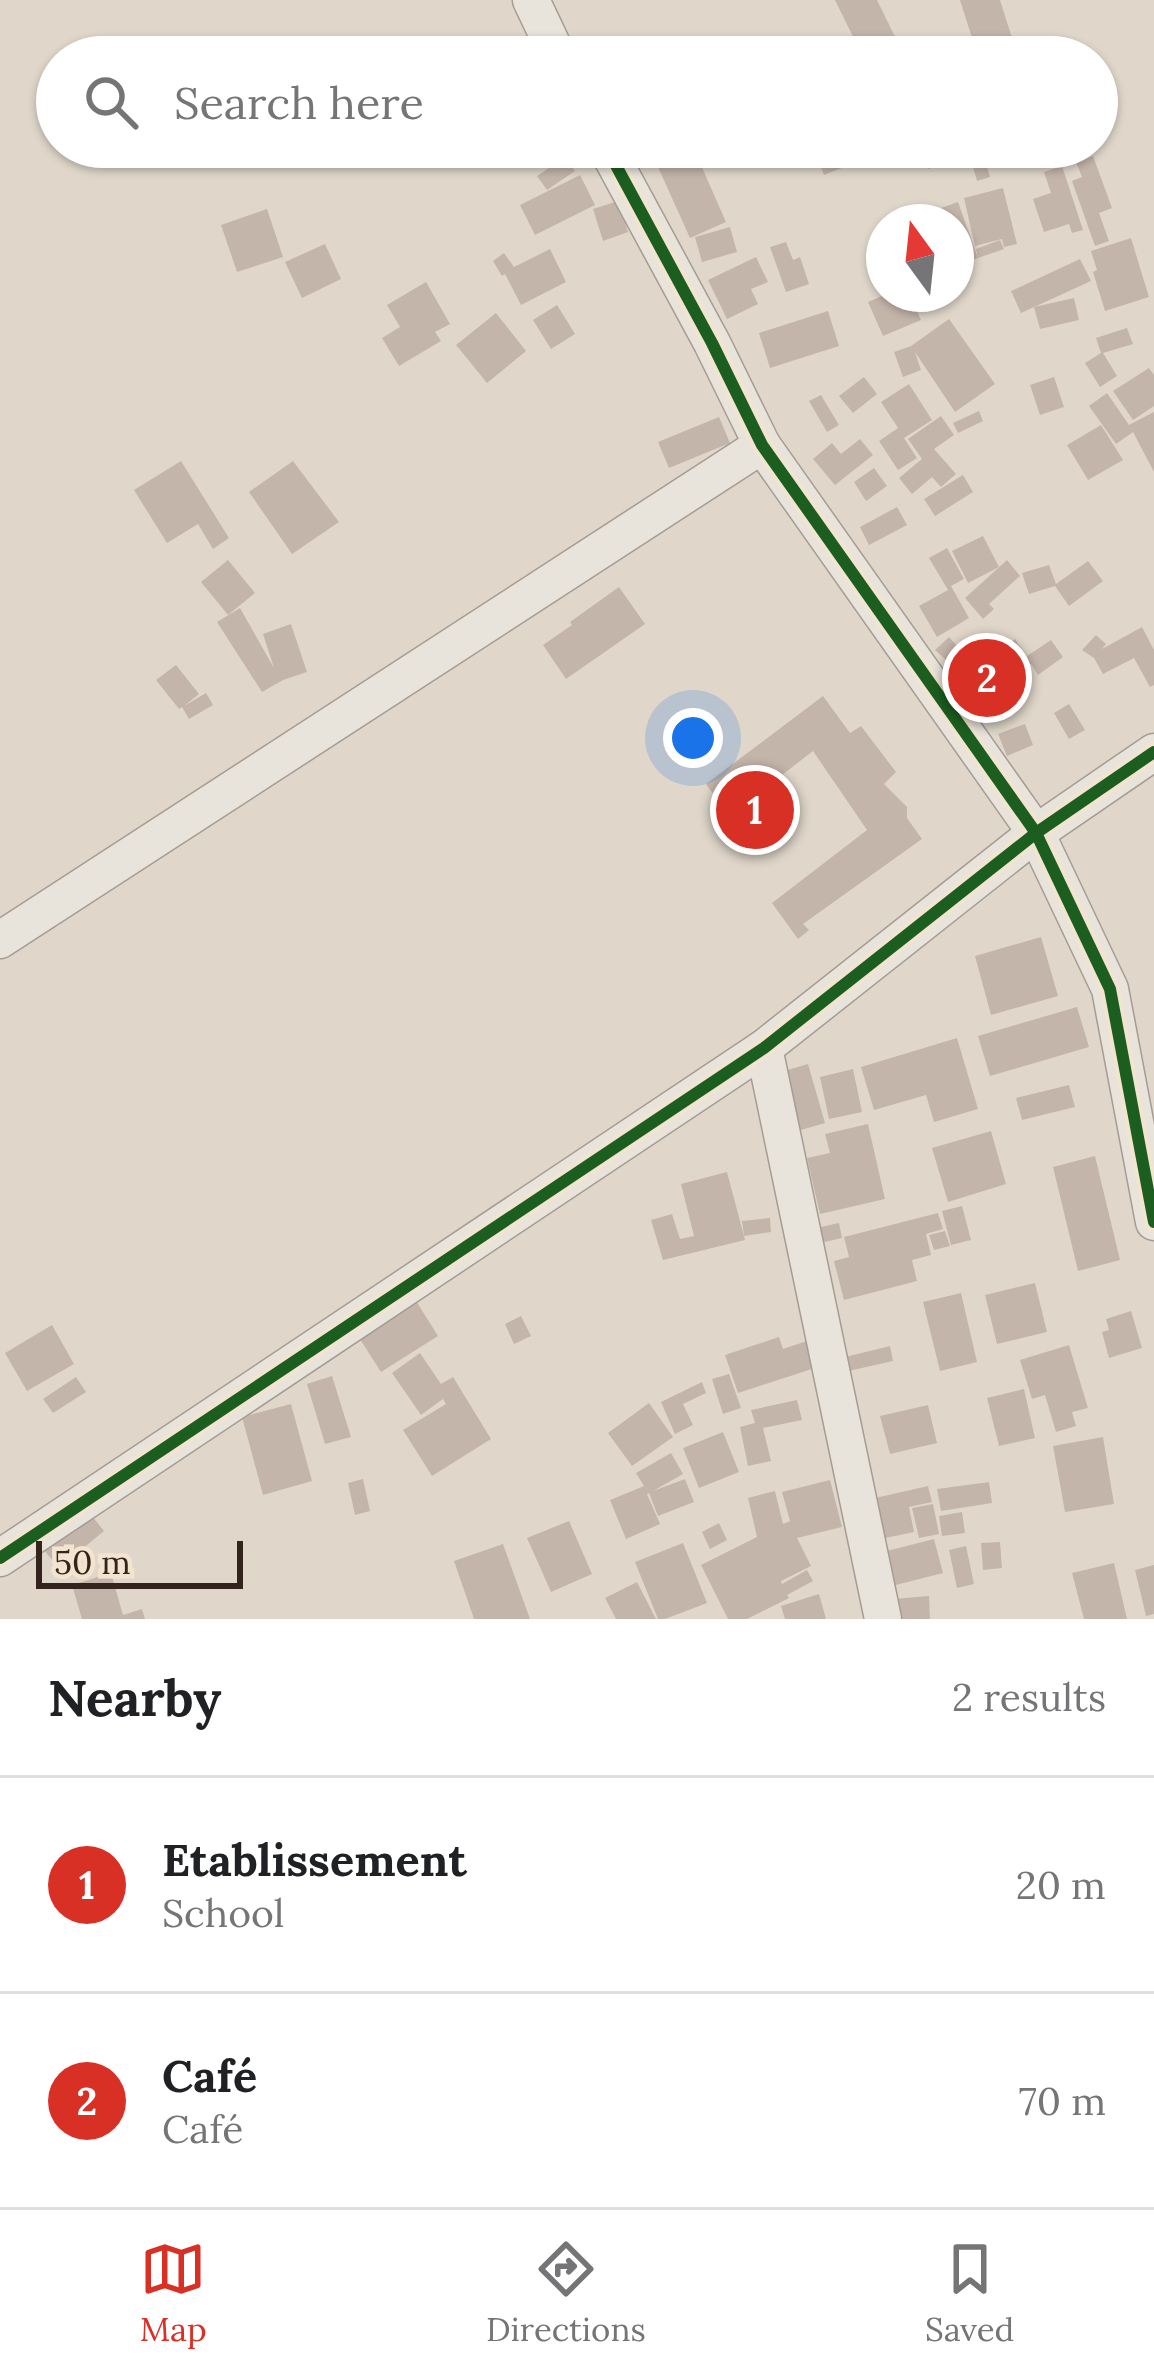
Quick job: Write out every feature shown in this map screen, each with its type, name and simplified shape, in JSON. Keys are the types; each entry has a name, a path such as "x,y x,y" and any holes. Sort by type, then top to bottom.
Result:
{"street":[{"path":"531,0 548,36"},
{"path":"617,168 762,445 1036,833 1110,989 1154,1222"},
{"path":"0,940 762,445"},
{"path":"0,1558 764,1048 1036,833 1154,752"},
{"path":"764,1048 883,1619"}],"building":[{"path":"835,0 877,0 895,36 853,36"},
{"path":"960,0 1000,0 1011,36 971,36"},
{"path":"549,168 575,171 547,190 537,176"},
{"path":"658,168 702,168 726,222 690,238"},
{"path":"973,168 987,168 990,177 977,181"},
{"path":"1063,168 1083,230 1072,233 1069,224 1044,232 1033,199 1051,193 1044,172"},
{"path":"1078,168 1097,168 1112,208 1099,213 1109,241 1095,246 1072,181 1082,177"},
{"path":"580,175 595,205 535,235 520,205"},
{"path":"1003,188 1017,244 1004,247 1002,239 975,246 974,204 965,204 964,198"},
{"path":"618,201 628,232 603,241 593,209"},
{"path":"267,209 283,257 237,272 221,225"},
{"path":"730,227 737,252 702,262 695,237"},
{"path":"1131,238 1149,297 1105,311 1091,251"},
{"path":"1000,240 1004,249 978,258 976,249"},
{"path":"786,242 793,260 800,257 809,284 786,292 770,247"},
{"path":"325,244 341,279 302,298 285,262"},
{"path":"550,249 566,282 521,305 493,261 504,253 514,267"},
{"path":"756,257 768,282 751,289 758,304 727,319 708,280"},
{"path":"1080,259 1091,281 1021,313 1011,291"},
{"path":"426,282 450,324 435,332 441,341 399,366 382,338 400,327 387,305"},
{"path":"1074,298 1079,320 1040,329 1034,307"},
{"path":"557,305 575,334 551,349 533,320"},
{"path":"828,311 839,346 770,368 759,333"},
{"path":"872,312 917,312 921,320 883,336"},
{"path":"496,313 526,351 487,383 456,345"},
{"path":"949,319 995,384 955,412 915,352 921,370 903,377 894,352 911,346"},
{"path":"1127,328 1133,344 1103,353 1117,376 1100,387 1085,363 1101,353 1096,338"},
{"path":"1149,368 1154,375 1154,406 1133,420 1113,391"},
{"path":"864,377 877,394 853,413 839,396"},
{"path":"1054,377 1064,407 1040,415 1030,385"},
{"path":"909,384 932,420 904,438 917,458 898,470 879,441 898,428 881,402"},
{"path":"1107,393 1129,425 1154,412 1154,472 1133,432 1116,444 1089,406"},
{"path":"821,395 839,425 827,432 809,401"},
{"path":"979,411 983,421 958,433 953,423"},
{"path":"941,416 954,435 934,449 956,474 941,487 932,477 912,494 899,478 922,459 908,439"},
{"path":"719,417 730,443 669,468 658,442"},
{"path":"1101,425 1123,460 1088,480 1067,445"},
{"path":"860,439 873,455 835,485 813,459 832,443 841,454"},
{"path":"181,461 229,538 213,549 198,524 167,543 134,490"},
{"path":"293,461 339,522 292,554 249,492"},
{"path":"874,468 887,486 866,501 854,482"},
{"path":"963,475 973,492 935,516 924,499"},
{"path":"897,507 907,525 869,545 860,527"},
{"path":"983,536 999,567 968,583 952,551"},
{"path":"947,548 964,579 951,586 969,618 937,637 919,606 948,590 929,558"},
{"path":"228,560 255,593 228,615 201,582"},
{"path":"1007,560 1020,576 989,604 994,609 983,619 965,598"},
{"path":"1088,561 1103,581 1069,606 1055,586 1029,594 1022,573 1049,565 1056,584"},
{"path":"619,587 645,624 566,679 543,645"},
{"path":"240,608 274,668 263,634 291,624 307,672 262,692 217,622"},
{"path":"1142,627 1154,650 1154,685 1150,687 1134,658 1103,674 1094,658 1082,650 1096,635 1106,644 1102,649"},
{"path":"949,637 959,648 946,660 935,650"},
{"path":"1015,639 1027,656 1051,640 1063,657 1038,675 1031,664 1013,677 995,653"},
{"path":"176,665 199,694 184,706 206,693 213,705 189,719 156,680"},
{"path":"823,696 850,733 861,726 896,772 884,784 907,807 907,818 922,839 803,924 809,930 798,939 772,903 867,830 813,751 729,816 706,784"},
{"path":"1069,704 1085,730 1069,739 1054,713"},
{"path":"1025,724 1033,745 1007,756 998,734"},
{"path":"1041,937 1058,996 991,1015 975,956"},
{"path":"1077,1007 1089,1047 990,1076 978,1036"},
{"path":"957,1038 978,1109 934,1122 926,1095 874,1110 861,1067"},
{"path":"808,1064 825,1123 791,1133 774,1074"},
{"path":"853,1069 862,1112 829,1119 820,1077"},
{"path":"1069,1085 1075,1107 1022,1120 1016,1098"},
{"path":"868,1124 885,1199 820,1214 807,1158 830,1153 825,1134"},
{"path":"991,1131 1006,1184 948,1202 932,1148"},
{"path":"1095,1156 1120,1260 1078,1271 1053,1167"},
{"path":"727,1172 745,1240 663,1260 651,1220 672,1214 680,1239 694,1236 681,1184"},
{"path":"962,1206 971,1240 951,1245 942,1211"},
{"path":"938,1213 943,1229 926,1234 931,1255 912,1260 917,1281 844,1300 834,1261 849,1257 844,1237"},
{"path":"770,1218 771,1232 744,1236 742,1221"},
{"path":"839,1223 842,1238 820,1243 816,1228"},
{"path":"945,1231 950,1246 934,1250 929,1235"},
{"path":"1035,1283 1047,1332 997,1344 985,1295"},
{"path":"961,1293 977,1362 940,1371 923,1302"},
{"path":"413,1296 438,1336 381,1372 356,1333"},
{"path":"1131,1311 1142,1348 1109,1358 1102,1332 1109,1330 1106,1319"},
{"path":"521,1316 531,1336 514,1344 505,1324"},
{"path":"52,1325 74,1364 27,1391 5,1353"},
{"path":"779,1337 783,1349 807,1341 815,1368 738,1393 725,1355"},
{"path":"1069,1345 1088,1408 1072,1412 1076,1426 1056,1432 1045,1395 1032,1399 1020,1360"},
{"path":"890,1346 893,1361 844,1372 841,1358"},
{"path":"420,1353 441,1384 453,1377 491,1439 432,1476 403,1430 446,1404 443,1399 421,1415 392,1373"},
{"path":"729,1374 741,1408 723,1414 712,1379"},
{"path":"332,1376 351,1437 325,1444 307,1384"},
{"path":"76,1377 86,1392 53,1413 43,1399"},
{"path":"702,1382 706,1393 683,1404 693,1425 675,1434 661,1402"},
{"path":"1024,1389 1035,1438 999,1446 987,1398"},
{"path":"797,1400 802,1420 763,1428 771,1461 748,1466 740,1427 755,1423 751,1410"},
{"path":"649,1403 673,1437 632,1466 608,1433"},
{"path":"291,1404 312,1481 263,1495 242,1417"},
{"path":"928,1405 937,1443 890,1454 880,1416"},
{"path":"723,1432 739,1472 699,1488 683,1448"},
{"path":"1103,1437 1114,1504 1065,1512 1053,1446"},
{"path":"671,1453 683,1474 653,1491 685,1479 694,1502 658,1516 647,1494 660,1524 626,1539 610,1500 644,1486 636,1473"},
{"path":"363,1479 370,1511 355,1515 348,1483"},
{"path":"830,1480 842,1527 797,1538 811,1566 781,1581 807,1570 813,1581 747,1619 728,1619 701,1565 757,1537 748,1498 775,1491 783,1524 790,1521 782,1492"},
{"path":"989,1482 992,1503 941,1511 937,1489"},
{"path":"928,1486 932,1502 909,1507 914,1532 871,1541 862,1501"},
{"path":"933,1504 939,1534 919,1538 912,1508"},
{"path":"88,1511 104,1531 59,1568 43,1549"},
{"path":"962,1512 965,1533 942,1536 939,1516"},
{"path":"569,1521 592,1574 551,1592 527,1538"},
{"path":"719,1523 727,1540 710,1549 702,1532"},
{"path":"934,1539 943,1573 884,1588 875,1554"},
{"path":"1000,1542 1002,1568 983,1570 981,1543"},
{"path":"683,1543 707,1603 658,1619 635,1562"},
{"path":"503,1544 530,1619 474,1619 454,1561"},
{"path":"966,1546 974,1584 957,1588 949,1550"},
{"path":"1114,1563 1127,1619 1084,1619 1072,1573"},
{"path":"1154,1565 1154,1614 1146,1616 1135,1570"},
{"path":"111,1573 123,1615 142,1609 145,1619 82,1619 72,1585"},
{"path":"637,1582 656,1619 616,1619 605,1598"},
{"path":"819,1594 826,1619 785,1619 781,1606"},
{"path":"929,1596 930,1619 894,1619 893,1599"}],"cycle path":[{"path":"617,168 762,445 1036,833 1110,989 1154,1222"},
{"path":"0,1558 764,1048 1036,833 1154,752"}],"place":[{"name":"Café","path":"987,678"},
{"name":"Etablissement","path":"755,810"}]}
